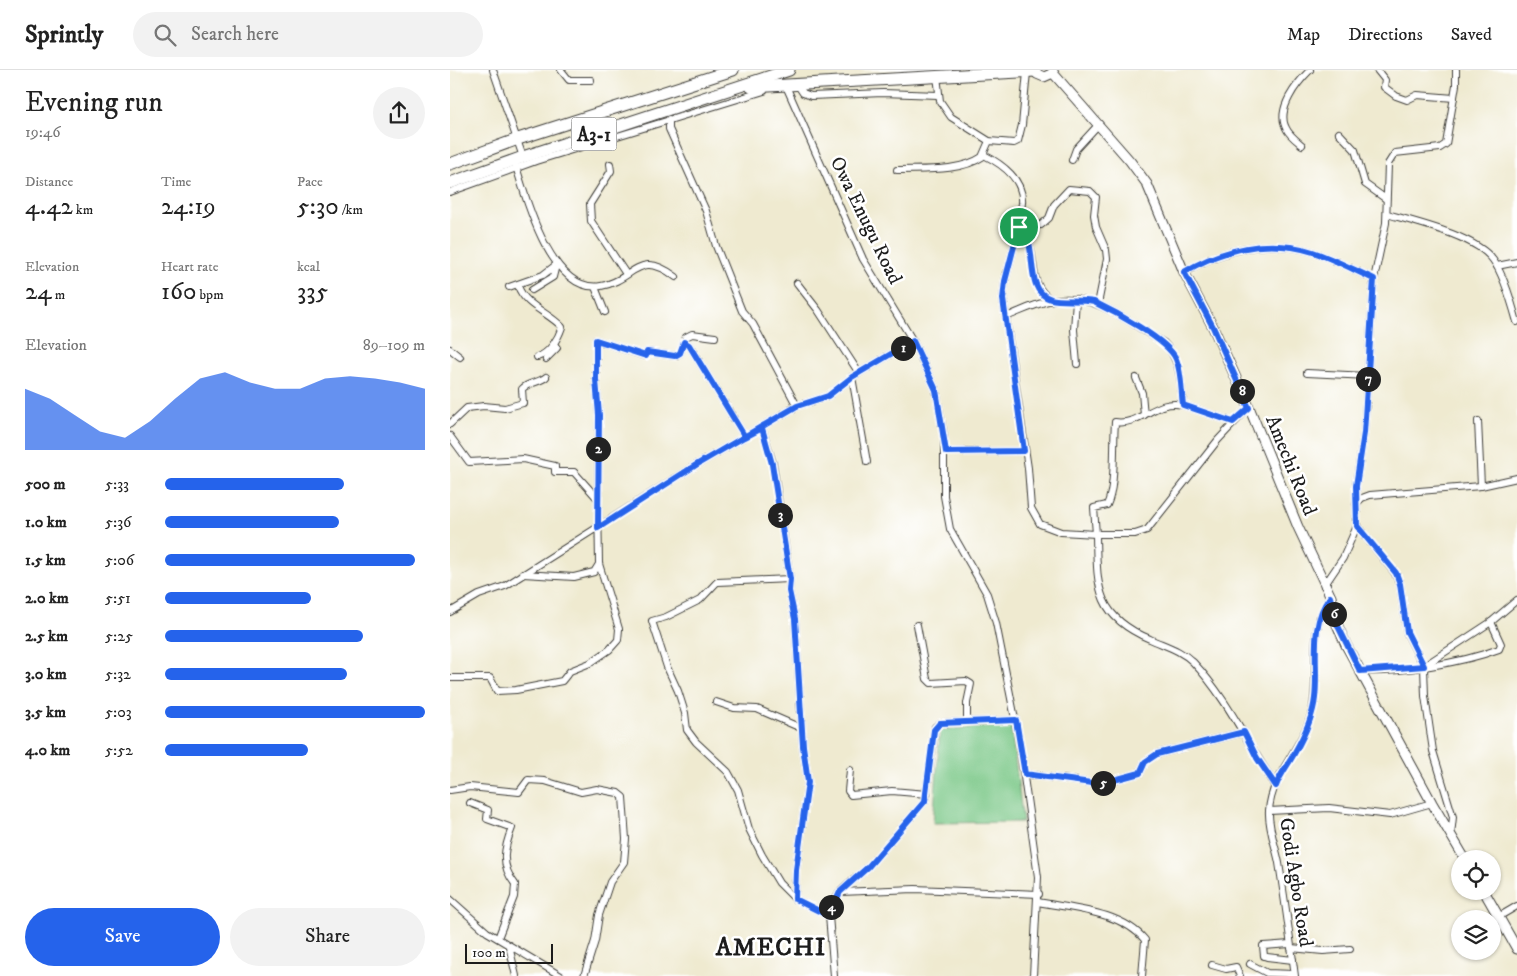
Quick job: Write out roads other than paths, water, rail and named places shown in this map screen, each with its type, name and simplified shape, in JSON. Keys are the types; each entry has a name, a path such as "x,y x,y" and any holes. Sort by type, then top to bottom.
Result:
{"highway":[{"path":"700,81 720,70"},
{"path":"700,81 734,70"},
{"name":"A3-1","path":"450,183 518,162 789,70"},
{"path":"739,87 1032,71"},
{"name":"A3-1","path":"450,164 518,139 700,81"}],"main road":[{"path":"1032,71 1044,77 1053,71"},
{"name":"Amechi Road","path":"1053,71 1147,184 1184,272 1213,327 1249,408 1330,597 1336,622 1360,671 1432,804 1460,850"},
{"path":"1501,918 1517,949"}],"street":[{"path":"493,70 518,139 518,162 524,196 556,265 574,279 595,287 606,285 626,274 654,264 662,266 676,277"},
{"path":"561,70 569,80 591,80"},
{"path":"1302,145 1285,128 1282,115 1297,84 1310,70"},
{"path":"1377,70 1385,80 1384,87 1396,96 1407,100 1417,95 1454,98"},
{"path":"1324,586 1343,558 1357,526 1356,504 1368,376 1374,279 1385,231 1390,159 1400,152 1426,151 1443,147 1447,141 1454,98 1456,70"},
{"path":"937,76 938,94 943,108 951,117 989,141 1018,141 1032,71"},
{"path":"450,192 518,162 670,119 743,96 792,85 811,96 883,93 938,94"},
{"name":"Owa Enugu Road","path":"792,85 863,259 913,341 936,390 946,452 944,496 950,529 987,594 996,623 1025,774 1039,894 1033,976"},
{"path":"670,119 669,129 706,212 716,246 742,311 753,324 761,342 781,373 797,406"},
{"path":"1072,160 1076,149 1099,124"},
{"path":"1339,133 1355,150 1365,184 1386,199"},
{"path":"897,170 928,169 977,160 984,155 989,141"},
{"path":"984,155 1001,164 1014,178 1022,200 1019,227 1003,290 1024,451 1028,468 1031,508 1040,524 1061,532 1096,534 1135,534 1147,530 1233,422 1249,408"},
{"path":"610,164 611,171 590,204 591,221 626,274"},
{"path":"1026,236 1030,226 1042,224 1049,218 1054,205 1069,189 1090,191 1096,197 1094,215 1096,228 1108,259 1098,304"},
{"path":"1386,214 1463,240 1483,250 1497,266 1517,322"},
{"path":"1019,227 1026,236 1038,288 1052,300"},
{"path":"1184,272 1207,260 1249,246 1263,245 1294,248 1316,253 1374,279"},
{"path":"1497,266 1517,262"},
{"path":"509,287 518,286 543,275 556,265"},
{"path":"532,290 553,277 556,265"},
{"path":"797,283 818,310 859,373"},
{"path":"518,286 524,298 551,316 562,327 554,344 543,356 536,357"},
{"path":"595,287 605,312"},
{"path":"1006,317 1052,300 1076,299 1098,304 1164,343 1170,349 1180,370 1183,405"},
{"path":"1076,299 1074,330 1077,364"},
{"path":"715,337 692,334 686,337 686,344 745,437"},
{"path":"450,678 490,678 497,691 516,690 562,681 570,671 590,664 609,650 618,640 619,629 599,564 599,415 596,380 596,340 646,356 647,352 675,356 680,353 686,344"},
{"path":"450,612 479,595 505,586 696,465 797,406 828,396 852,377 913,341"},
{"path":"546,359 557,348 554,344"},
{"path":"450,349 460,356"},
{"path":"1307,373 1368,376"},
{"path":"450,424 466,408 484,406 505,408 523,403 522,389 525,385 541,381 546,377"},
{"path":"852,377 867,462"},
{"path":"1136,378 1142,393 1144,415"},
{"path":"1233,422 1183,405 1165,404 1128,423 1115,422 1112,467 1114,492 1107,505 1094,508 1098,582 1105,606 1132,631 1175,650 1192,662 1234,715 1257,758 1276,786"},
{"path":"1478,421 1481,486"},
{"path":"762,428 772,464 790,579 789,591 795,619 802,728 808,782 796,870 795,899"},
{"path":"450,436 469,462 524,459 556,466 555,472 574,472 598,499"},
{"path":"946,452 1024,451"},
{"path":"1356,504 1370,494 1481,486 1517,478"},
{"path":"1357,526 1396,573 1400,584 1407,632 1424,666 1425,696 1432,744 1453,817 1452,835"},
{"path":"522,574 579,576 594,572 599,564"},
{"path":"790,579 717,582 700,600 666,617 652,621 667,667 678,691 685,713 687,730 696,742 728,772 738,790 754,841 779,883 795,899 829,916"},
{"name":"Godi Agbo Road","path":"1295,975 1268,811 1276,786 1295,753 1312,713 1316,685 1315,650 1320,619 1324,606 1330,597"},
{"path":"1424,666 1491,622 1517,600"},
{"path":"1360,671 1424,666 1484,655 1499,649 1501,644 1491,622"},
{"path":"917,625 927,679 930,683 966,681 971,684 967,703 967,722"},
{"path":"716,702 734,708 757,709 802,728"},
{"path":"834,976 829,916 840,892 868,867 903,825 921,807 928,794 935,727 940,723 1016,720"},
{"path":"1025,774 1099,784 1140,773 1145,762 1157,754 1244,732"},
{"path":"850,770 848,791 851,795 892,791 928,794"},
{"path":"450,790 470,786 520,792 528,780 545,781 581,792 597,789 618,793 623,797 626,839 624,862 610,882 599,915 595,941 584,976"},
{"path":"470,803 488,810 487,818 512,828 504,847 507,874 515,884 514,898 498,938"},
{"path":"1268,811 1329,808 1390,815 1432,804"},
{"path":"840,892 915,889 1039,894"},
{"path":"451,902 476,924 509,946 561,976"},
{"path":"1038,902 1116,919 1133,928 1145,940 1142,976"},
{"path":"1501,915 1517,906"},
{"path":"509,946 516,976"},
{"path":"1293,960 1267,957 1263,946 1291,946 1324,951 1350,949"},
{"path":"1250,964 1267,973 1295,975"},
{"path":"1212,965 1226,970 1236,967 1240,976"}],"district":[{"name":"AMECHI","path":"771,946"}]}
